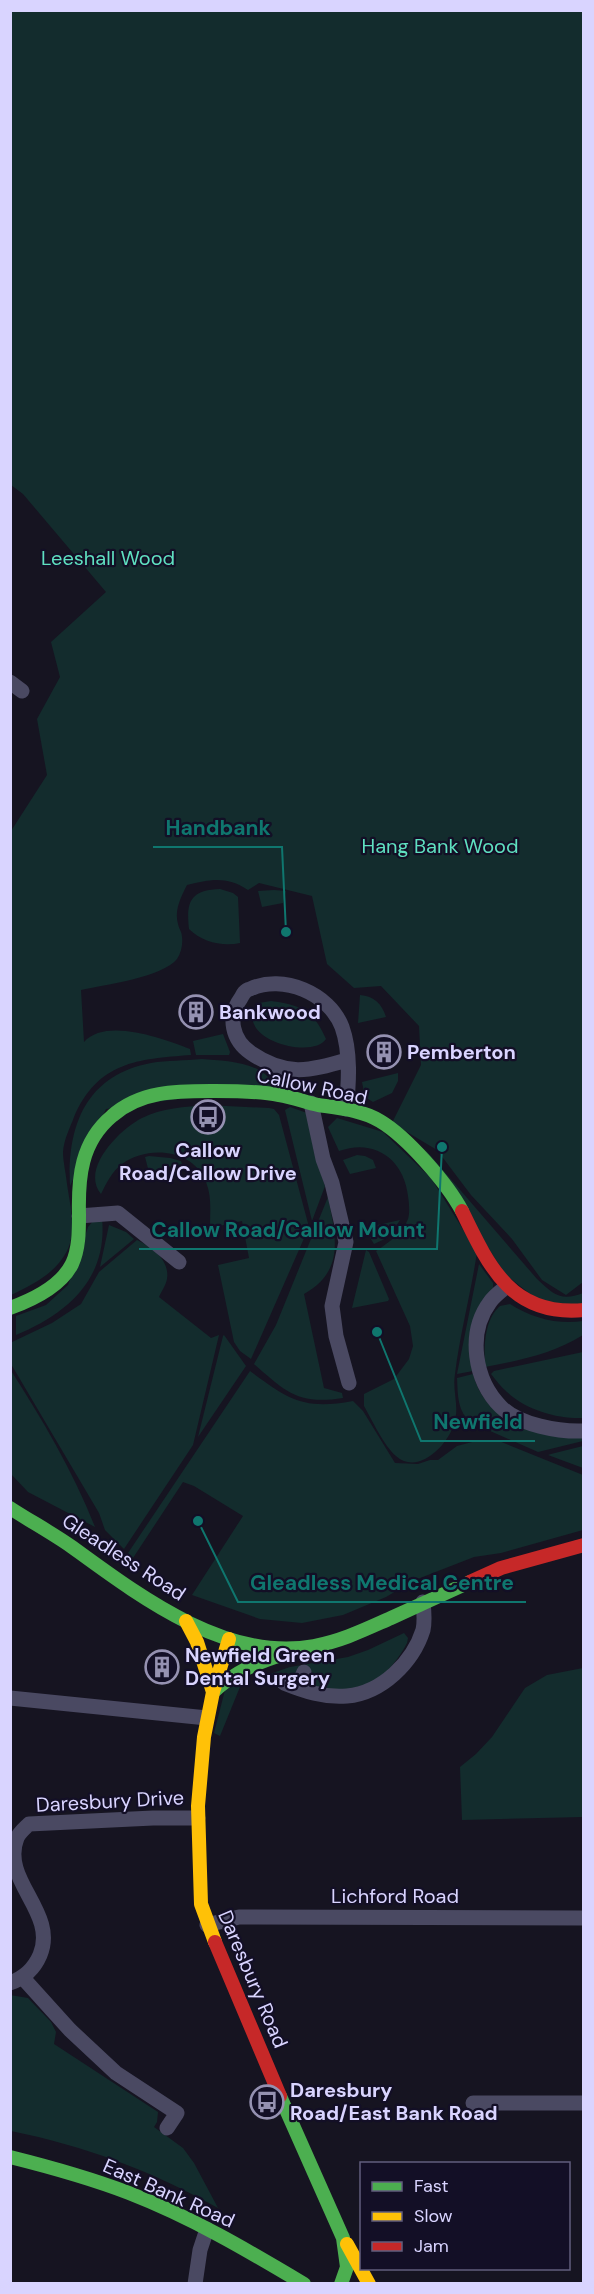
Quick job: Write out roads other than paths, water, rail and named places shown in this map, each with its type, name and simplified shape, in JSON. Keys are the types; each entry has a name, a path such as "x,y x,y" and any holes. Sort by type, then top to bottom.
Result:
{"street":[{"path":"346,1109 349,1085 346,1046 341,1025 325,1004 303,988 282,983 264,984 247,989 235,1007 231,1026 244,1048 266,1063 291,1070 309,1071 347,1060"},
{"name":"Callow Road","path":"10,1308 28,1302 51,1286 71,1266 80,1241 80,1170 88,1141 110,1114 139,1100 174,1091 233,1091 279,1095 346,1109 379,1120 409,1146 453,1196 479,1247 507,1286 526,1302 546,1311 569,1313 584,1310"},
{"path":"311,1103 323,1160 332,1183 346,1242 332,1306 336,1336 349,1383"},
{"path":"79,1216 118,1213 179,1262"},
{"path":"507,1286 491,1300 480,1319 476,1342 478,1372 488,1391 502,1409 531,1424 564,1432 584,1431"},
{"name":"Gleadless Road","path":"10,1508 72,1547 119,1583 186,1621 229,1640 265,1648 302,1648 344,1639 501,1568 584,1545"},
{"path":"304,1672 291,1686 312,1694 347,1696 368,1691 392,1677 405,1664 416,1647 423,1628 423,1602"},
{"path":"186,1621 197,1642 213,1692 231,1675 243,1668 302,1648"},
{"name":"Daresbury Road","path":"229,1640 207,1718 198,1818 200,1893 207,1925 344,2238 347,2258 346,2273 341,2283"},
{"path":"10,1698 207,1718"},
{"name":"Daresbury Drive","path":"17,1980 37,1962 43,1948 44,1930 39,1915 16,1874 13,1857 17,1836 29,1824 198,1818"},
{"name":"Lichford Road","path":"207,1925 238,1917 584,1918"},
{"path":"17,1980 116,2073 177,2113 167,2128"},
{"path":"473,2103 584,2103"},
{"name":"East Bank Road","path":"10,2157 92,2179 146,2200 248,2250 303,2283"},
{"path":"195,2283 200,2250 207,2229"},
{"path":"344,2238 360,2267"}],"place":[{"name":"Handbank","path":"286,932"},
{"name":"Bankwood","path":"196,1012"},
{"name":"Pemberton","path":"384,1052"},
{"name":"Callow Road/Callow Drive","path":"208,1117"},
{"name":"Callow Road/Callow Mount","path":"442,1147"},
{"name":"Newfield","path":"377,1332"},
{"name":"Gleadless Medical Centre","path":"198,1521"},
{"name":"Newfield Green Dental Surgery","path":"162,1667"},
{"name":"Daresbury Road/East Bank Road","path":"267,2102"}],"park label":[{"name":"Leeshall Wood","path":"108,558"},
{"name":"Hang Bank Wood","path":"440,846"}]}
